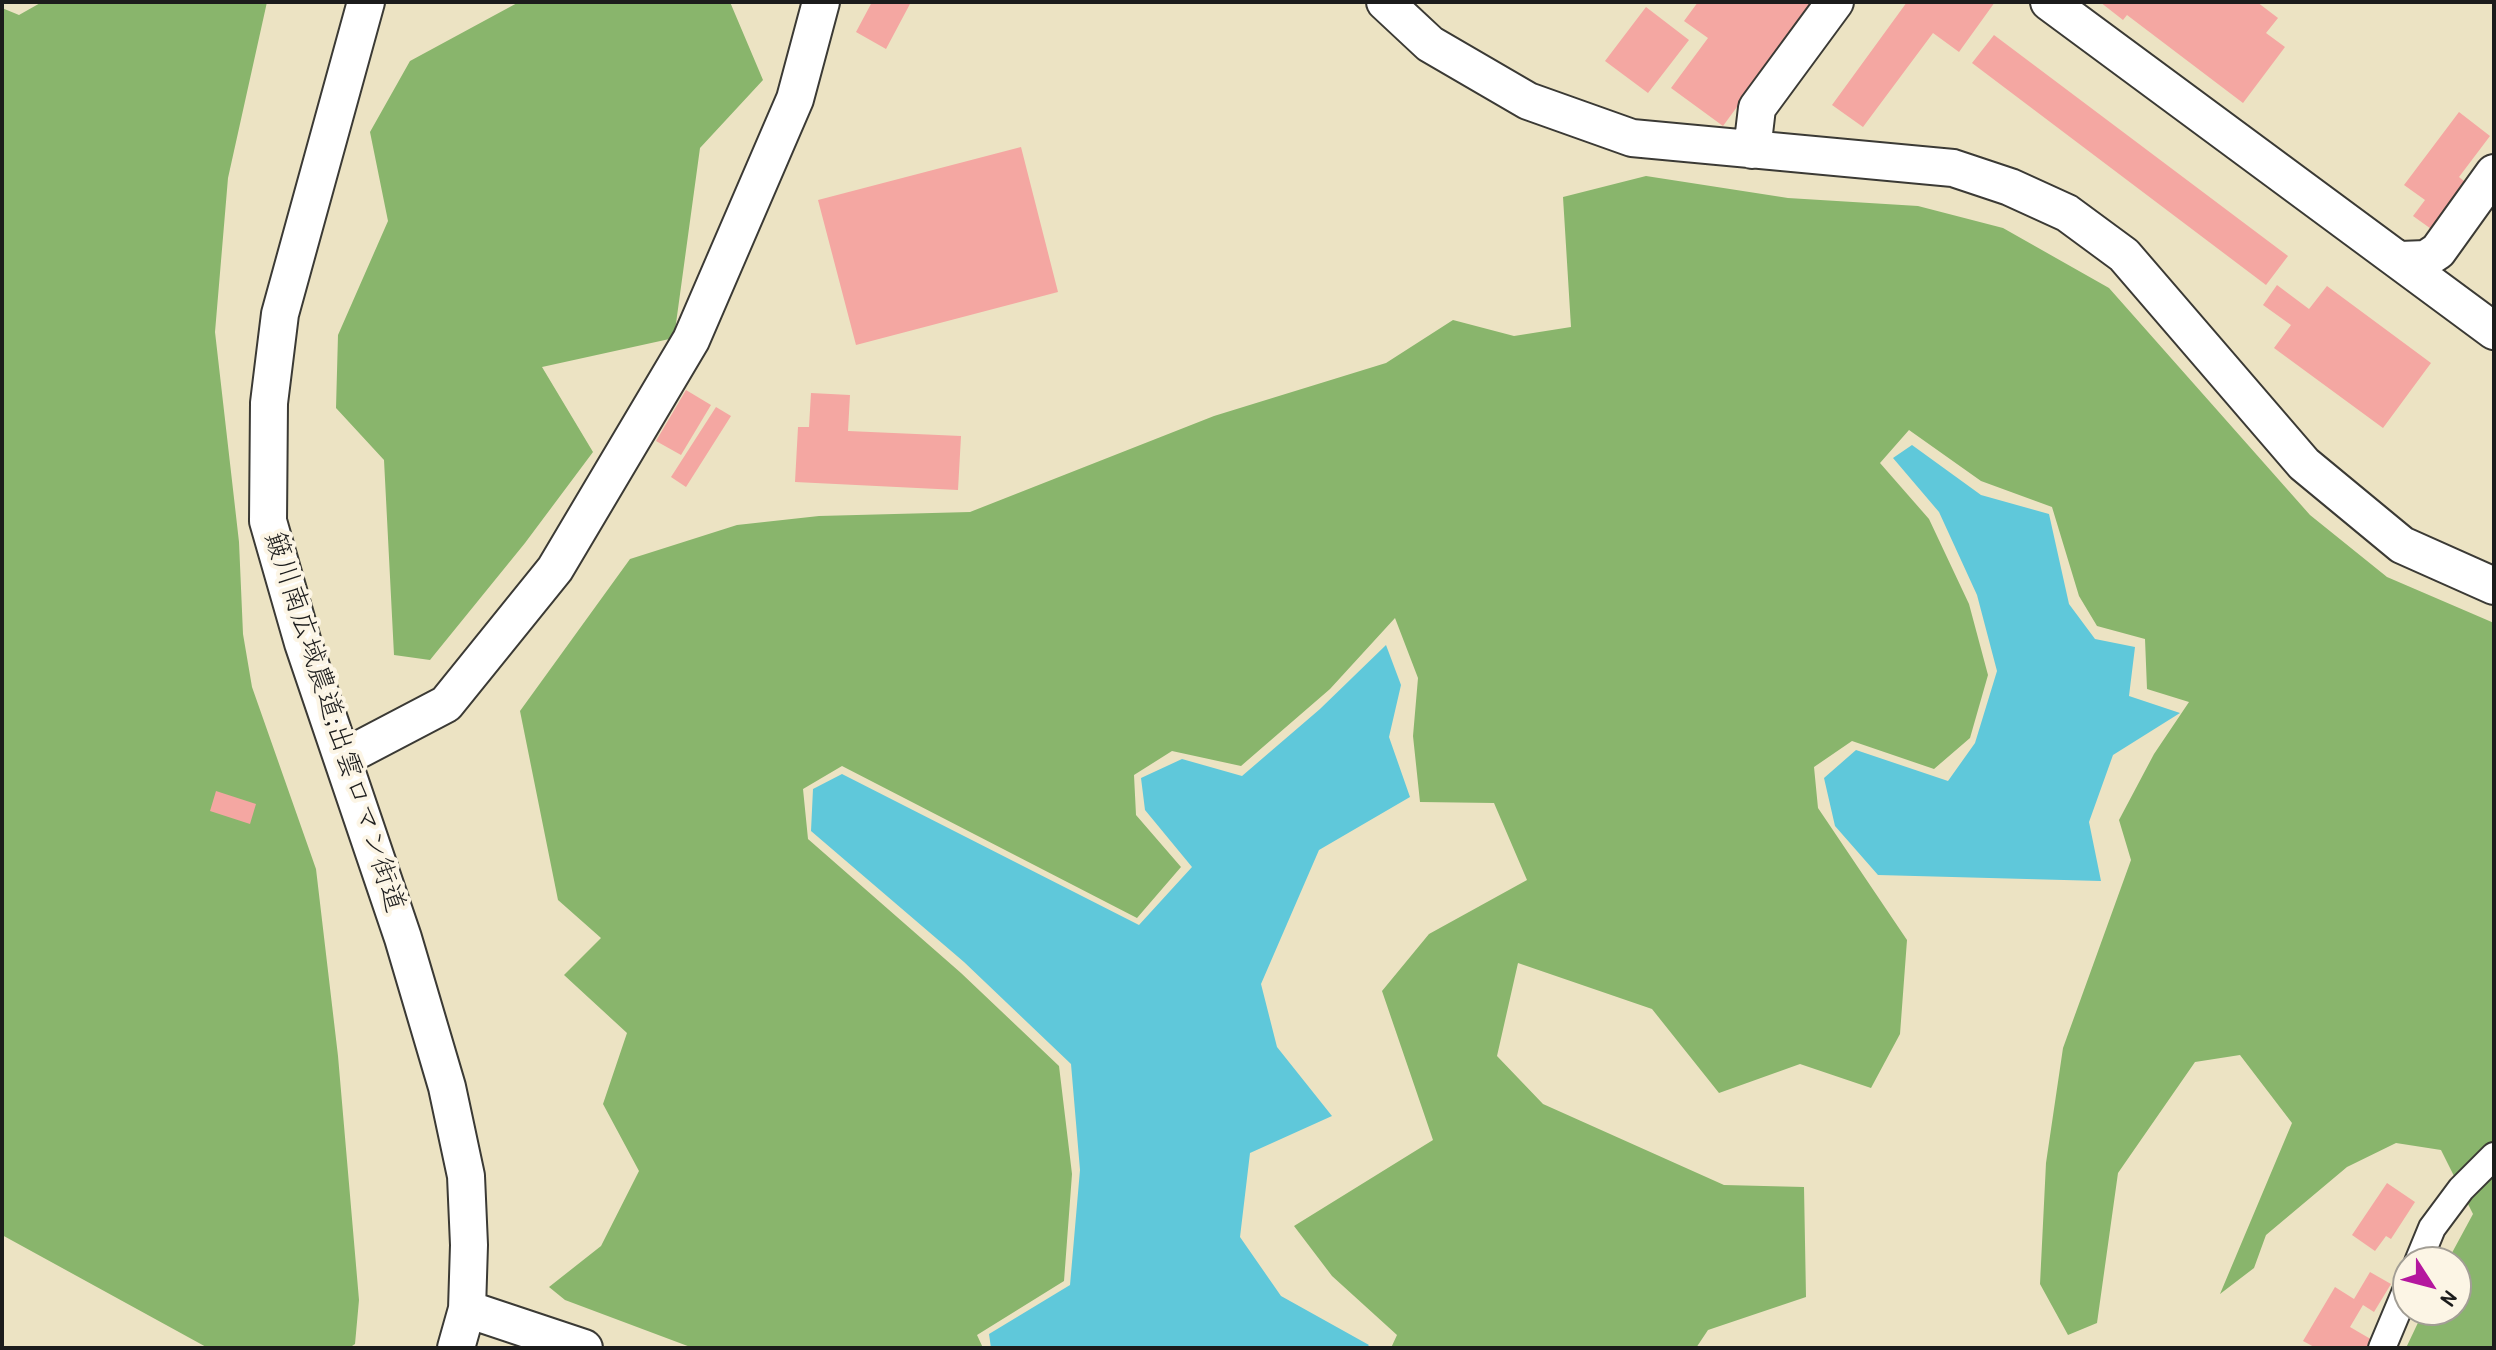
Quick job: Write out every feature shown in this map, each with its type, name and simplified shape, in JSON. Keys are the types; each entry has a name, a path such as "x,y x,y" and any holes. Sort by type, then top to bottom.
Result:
{"street":[{"name":"簸川南広域農道;出雲ロマン街道","path":"366,2 280,314 269,403 268,521 303,643 403,938 447,1087 466,1176 469,1245 467,1309 456,1348"},
{"path":"343,758 446,704 555,569 691,340 795,99 821,2"},
{"path":"1385,2 1430,44 1528,101 1632,138 1953,168 2010,187 2067,213 2124,255 2192,338 2304,464 2402,545 2494,586"},
{"path":"1752,150 1757,108 1835,2"},
{"path":"2049,2 2494,331"},
{"path":"2400,260 2426,259 2438,251 2494,173"},
{"path":"2425,1246 2432,1228 2461,1189 2494,1156"},
{"path":"467,1309 584,1348"},
{"path":"2382,1348 2392,1324"}],"green space":[{"path":"42,2 267,2 228,178 215,332 239,542 243,634 252,687 316,869 338,1056 359,1300 355,1344 349,1348 208,1348 2,1235 2,8 19,15"},
{"path":"519,2 730,2 763,80 700,148 674,338 542,367 593,452 525,543 430,660 394,655 384,460 336,408 338,335 388,221 370,132 410,61"},
{"path":"1646,176 1788,198 1918,206 2003,228 2109,288 2310,515 2387,577 2494,623 2494,1348 2406,1348 2416,1326 2472,1326 2472,1246 2456,1246 2473,1214 2441,1150 2396,1143 2347,1167 2266,1235 2254,1268 2220,1294 2292,1123 2240,1055 2195,1062 2118,1173 2097,1323 2068,1335 2040,1284 2046,1163 2063,1048 2131,860 2119,820 2154,754 2189,702 2147,689 2145,639 2097,626 2079,596 2052,507 1981,481 1909,430 1880,463 1929,519 1969,604 1988,675 1970,738 1934,769 1852,741 1814,767 1818,808 1907,940 1900,1034 1871,1088 1800,1064 1719,1093 1652,1009 1518,963 1497,1056 1543,1104 1724,1185 1804,1187 1806,1297 1708,1330 1696,1348 1391,1348 1397,1335 1332,1276 1294,1226 1433,1140 1382,991 1429,934 1527,880 1494,803 1420,802 1413,736 1418,678 1395,618 1330,689 1241,766 1172,751 1134,775 1136,815 1181,867 1137,918 842,766 803,789 808,839 961,973 1059,1066 1072,1174 1064,1281 977,1335 983,1348 693,1348 565,1300 549,1287 601,1246 639,1171 603,1104 627,1033 564,975 601,938 558,900 520,711 630,559 737,525 819,516 970,512 1214,416 1386,363 1453,320 1514,336 1571,327 1563,197"}],"water":[{"path":"1912,445 1981,495 2049,514 2069,604 2095,639 2135,647 2129,696 2180,713 2113,755 2089,822 2101,881 1878,875 1835,826 1824,778 1856,750 1948,781 1975,743 1997,671 1977,595 1939,512 1893,458"},
{"path":"1386,645 1401,685 1389,737 1410,797 1319,850 1261,984 1277,1047 1332,1116 1250,1153 1240,1237 1281,1296 1369,1345 1366,1348 991,1348 989,1334 1070,1285 1080,1170 1071,1064 964,962 811,831 813,789 842,774 1139,925 1192,867 1145,810 1141,778 1182,759 1242,776 1320,709"}],"building":[{"path":"872,2 911,2 886,49 856,32"},
{"path":"1698,2 1814,2 1723,126 1671,88 1708,38 1684,21"},
{"path":"1907,2 1995,2 1959,52 1933,33 1863,127 1832,105"},
{"path":"2100,2 2257,2 2278,18 2266,33 2285,47 2243,103 2127,15 2123,20"},
{"path":"1646,7 1689,40 1648,93 1605,61"},
{"path":"1994,35 2288,256 2266,285 1972,63"},
{"path":"2459,112 2490,136 2459,177 2469,185 2434,231 2413,216 2425,200 2404,185"},
{"path":"1021,147 1058,292 856,345 818,200"},
{"path":"2277,285 2309,309 2327,286 2431,363 2383,428 2274,348 2291,325 2263,305"},
{"path":"686,390 711,405 681,455 656,441"},
{"path":"811,393 850,395 848,431 961,436 958,490 795,482 798,427 809,427"},
{"path":"716,407 731,416 686,487 671,477"},
{"path":"216,791 256,804 250,824 210,811"},
{"path":"2387,1183 2415,1202 2391,1239 2386,1236 2375,1251 2352,1235"},
{"path":"2370,1272 2391,1284 2374,1312 2363,1305 2350,1327 2374,1341 2370,1348 2316,1348 2303,1341 2335,1287 2354,1299"}]}
